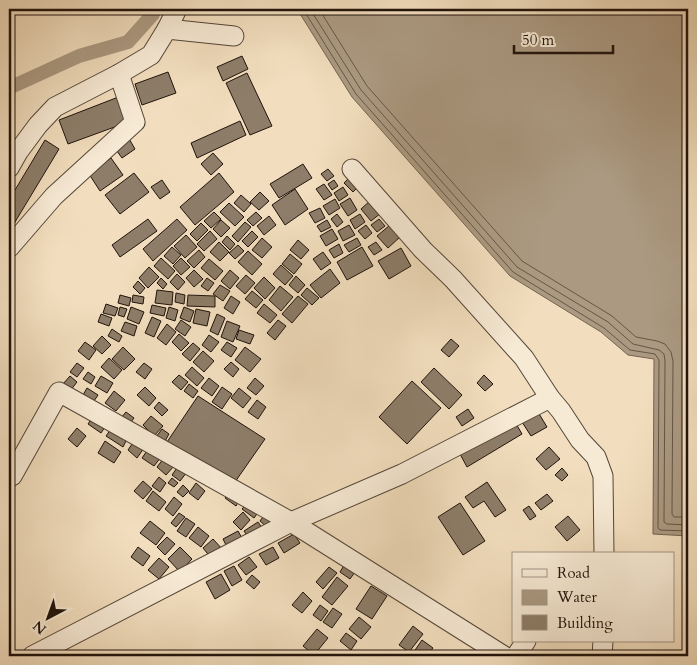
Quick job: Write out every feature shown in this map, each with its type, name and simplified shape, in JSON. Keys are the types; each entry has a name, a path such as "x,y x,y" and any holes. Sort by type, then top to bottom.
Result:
{"street":[{"path":"9,168 38,125 55,107 119,74 150,54 167,29 177,9"},
{"path":"167,29 234,36"},
{"path":"9,248 54,196 135,122 119,74"},
{"path":"352,169 423,250 524,358 580,440 596,457 603,476 604,552"},
{"path":"9,475 12,476 59,392 292,522 493,653"},
{"path":"32,656 292,522 402,474 550,398"},
{"path":"516,656 525,642"},
{"path":"602,656 603,642"}],"water":[{"path":"297,9 688,9 688,536 653,534 654,359 628,355 601,332 510,276 352,97"}],"building":[{"path":"242,56 248,69 223,81 217,67"},
{"path":"168,72 176,93 142,105 135,84"},
{"path":"247,73 272,126 250,135 226,83"},
{"path":"121,96 131,121 68,144 59,120"},
{"path":"240,121 246,135 197,158 191,143"},
{"path":"128,137 135,149 122,158 114,147"},
{"path":"45,140 59,149 9,232 9,200"},
{"path":"213,153 223,164 211,175 201,164"},
{"path":"111,158 123,175 100,191 89,174"},
{"path":"303,164 312,178 279,198 270,184"},
{"path":"328,169 334,176 327,181 321,174"},
{"path":"134,173 149,192 120,214 105,195"},
{"path":"219,173 234,192 195,225 180,207"},
{"path":"351,176 360,185 353,192 344,183"},
{"path":"162,180 170,192 160,199 151,187"},
{"path":"334,180 338,186 332,190 328,184"},
{"path":"324,184 332,195 324,200 316,189"},
{"path":"343,187 348,195 339,201 334,193"},
{"path":"295,189 308,209 285,225 272,205"},
{"path":"260,192 269,201 259,210 250,202"},
{"path":"241,195 251,204 244,212 234,203"},
{"path":"350,198 357,210 348,216 340,204"},
{"path":"335,199 340,208 329,215 323,206"},
{"path":"371,200 381,213 371,221 361,209"},
{"path":"229,203 244,217 235,226 220,212"},
{"path":"320,208 325,218 315,223 309,213"},
{"path":"214,212 221,219 211,228 204,221"},
{"path":"256,212 262,218 253,226 247,220"},
{"path":"337,214 343,222 337,227 331,219"},
{"path":"360,214 365,222 355,229 350,220"},
{"path":"269,216 276,225 264,235 257,226"},
{"path":"148,219 157,231 120,257 112,245"},
{"path":"177,219 187,230 153,261 143,249"},
{"path":"379,219 385,226 377,232 371,225"},
{"path":"221,220 230,228 221,237 213,229"},
{"path":"327,220 331,227 321,232 317,226"},
{"path":"245,222 251,227 238,242 232,236"},
{"path":"201,223 208,230 197,241 190,234"},
{"path":"349,225 355,235 343,241 338,231"},
{"path":"366,225 372,233 365,239 358,231"},
{"path":"390,225 400,237 388,248 377,236"},
{"path":"332,229 338,239 326,246 320,236"},
{"path":"210,231 217,239 204,251 197,244"},
{"path":"252,231 258,237 248,247 242,241"},
{"path":"186,235 197,247 185,258 174,246"},
{"path":"227,236 235,244 230,250 222,242"},
{"path":"262,238 272,247 262,258 252,250"},
{"path":"357,238 361,245 349,252 344,245"},
{"path":"298,240 309,250 301,259 290,250"},
{"path":"219,242 229,252 220,261 210,252"},
{"path":"376,242 382,250 374,255 368,247"},
{"path":"339,244 343,253 334,258 329,250"},
{"path":"238,245 244,251 235,259 229,253"},
{"path":"172,247 181,255 173,264 164,256"},
{"path":"362,247 373,266 347,280 337,262"},
{"path":"401,248 411,266 389,279 378,261"},
{"path":"199,250 205,257 194,268 187,261"},
{"path":"248,251 262,264 252,275 238,262"},
{"path":"323,252 331,263 321,270 313,259"},
{"path":"290,254 302,264 294,274 282,264"},
{"path":"161,258 175,271 168,279 154,266"},
{"path":"181,258 190,267 181,275 173,266"},
{"path":"209,259 223,271 215,280 201,268"},
{"path":"281,265 293,276 285,285 273,274"},
{"path":"149,267 159,277 148,288 139,278"},
{"path":"330,269 340,283 321,298 310,285"},
{"path":"194,270 203,279 194,287 186,278"},
{"path":"230,270 239,278 230,289 221,281"},
{"path":"177,274 185,282 178,290 170,282"},
{"path":"246,275 255,283 245,294 236,286"},
{"path":"296,276 305,285 298,293 289,285"},
{"path":"264,277 275,288 265,299 254,288"},
{"path":"161,278 167,284 163,289 157,283"},
{"path":"207,278 214,283 208,291 201,286"},
{"path":"138,281 145,288 140,294 133,287"},
{"path":"220,285 230,291 223,301 213,294"},
{"path":"280,286 293,297 281,311 269,300"},
{"path":"307,288 319,298 312,305 301,295"},
{"path":"157,290 173,292 172,305 155,303"},
{"path":"252,291 263,300 256,308 245,299"},
{"path":"176,293 185,295 184,304 175,302"},
{"path":"120,295 131,298 129,306 118,303"},
{"path":"133,295 144,297 143,304 132,302"},
{"path":"188,295 215,296 215,307 187,306"},
{"path":"231,296 240,302 233,314 224,308"},
{"path":"298,296 308,304 292,323 282,314"},
{"path":"106,304 118,308 115,316 103,313"},
{"path":"264,304 277,315 270,323 257,313"},
{"path":"152,305 166,308 164,316 150,313"},
{"path":"120,307 127,309 124,317 118,315"},
{"path":"131,307 144,312 139,324 127,319"},
{"path":"169,307 178,310 175,321 166,318"},
{"path":"184,307 194,311 190,322 180,318"},
{"path":"196,309 210,312 207,326 193,323"},
{"path":"101,314 112,318 109,326 98,322"},
{"path":"217,314 225,318 218,335 210,331"},
{"path":"152,317 161,321 154,337 145,333"},
{"path":"181,320 191,327 185,336 175,329"},
{"path":"278,320 286,326 275,340 267,333"},
{"path":"227,321 240,326 233,342 221,337"},
{"path":"125,322 137,326 134,336 121,331"},
{"path":"167,324 176,332 166,345 157,338"},
{"path":"112,329 122,336 119,342 108,336"},
{"path":"239,330 254,335 250,344 236,339"},
{"path":"179,334 189,343 181,351 172,342"},
{"path":"209,335 219,342 211,352 202,345"},
{"path":"102,336 111,345 102,354 93,346"},
{"path":"451,339 459,346 449,357 441,350"},
{"path":"85,342 96,350 89,360 78,351"},
{"path":"227,342 237,348 231,357 221,350"},
{"path":"193,343 200,349 190,361 182,354"},
{"path":"123,347 135,359 124,370 112,359"},
{"path":"245,347 261,359 250,372 235,360"},
{"path":"203,351 214,361 204,372 193,362"},
{"path":"109,358 122,370 114,379 101,367"},
{"path":"231,362 239,369 233,377 224,369"},
{"path":"77,363 84,368 77,377 70,372"},
{"path":"144,363 152,369 145,379 136,372"},
{"path":"192,367 204,378 197,386 185,375"},
{"path":"434,368 462,395 449,409 421,382"},
{"path":"88,372 95,377 91,384 83,379"},
{"path":"179,375 188,382 181,390 172,382"},
{"path":"484,375 493,384 485,391 477,383"},
{"path":"70,376 77,382 70,391 62,385"},
{"path":"101,376 113,383 107,393 95,386"},
{"path":"209,378 219,386 212,396 201,388"},
{"path":"255,378 264,386 256,395 247,388"},
{"path":"412,381 441,408 407,444 379,417"},
{"path":"189,384 198,391 193,398 184,391"},
{"path":"145,387 156,398 149,406 137,395"},
{"path":"222,387 232,394 222,409 212,402"},
{"path":"87,388 98,395 94,401 83,395"},
{"path":"239,388 251,398 243,408 231,398"},
{"path":"114,391 125,400 116,411 105,403"},
{"path":"198,396 265,439 235,482 167,442"},
{"path":"257,400 266,407 258,419 248,412"},
{"path":"159,402 168,410 162,416 154,408"},
{"path":"468,409 474,418 462,426 456,417"},
{"path":"126,412 134,418 128,426 120,419"},
{"path":"538,412 547,427 531,436 522,422"},
{"path":"94,415 107,424 101,433 88,424"},
{"path":"151,416 163,426 154,436 143,425"},
{"path":"515,422 522,434 467,467 460,454"},
{"path":"77,428 86,436 77,447 68,439"},
{"path":"111,429 127,439 123,447 106,436"},
{"path":"162,429 169,434 164,443 156,437"},
{"path":"105,441 121,452 114,463 98,453"},
{"path":"134,441 144,448 137,458 128,450"},
{"path":"549,447 560,459 546,470 536,459"},
{"path":"149,448 161,457 154,466 142,458"},
{"path":"164,458 174,466 166,475 157,467"},
{"path":"179,465 187,472 180,481 172,475"},
{"path":"562,468 568,475 562,481 555,475"},
{"path":"159,477 166,483 160,492 152,486"},
{"path":"172,478 178,483 174,487 168,483"},
{"path":"143,481 152,489 143,499 134,491"},
{"path":"487,482 506,510 495,517 484,501 473,508 465,497"},
{"path":"196,483 205,491 198,500 189,493"},
{"path":"183,485 189,491 183,497 177,492"},
{"path":"153,491 166,502 159,511 146,501"},
{"path":"230,492 240,499 236,506 225,498"},
{"path":"547,494 553,501 541,510 535,503"},
{"path":"174,497 182,504 173,516 165,509"},
{"path":"248,502 259,511 254,518 242,509"},
{"path":"460,503 485,541 463,555 438,517"},
{"path":"529,506 536,516 530,520 523,510"},
{"path":"243,512 250,520 241,530 233,522"},
{"path":"179,513 185,517 176,527 171,523"},
{"path":"265,514 273,519 267,527 260,521"},
{"path":"568,516 580,530 567,541 555,527"},
{"path":"186,518 195,524 186,537 177,531"},
{"path":"150,521 165,533 156,545 140,533"},
{"path":"258,522 264,531 250,540 244,531"},
{"path":"198,527 209,536 201,547 189,538"},
{"path":"238,531 243,540 228,549 223,539"},
{"path":"294,534 300,543 284,553 278,543"},
{"path":"167,537 175,544 165,555 157,547"},
{"path":"213,539 223,550 212,559 203,548"},
{"path":"138,547 150,556 143,566 131,557"},
{"path":"180,547 192,559 180,572 168,559"},
{"path":"273,547 279,558 266,565 259,554"},
{"path":"249,557 257,567 246,575 238,565"},
{"path":"159,558 169,567 159,579 148,570"},
{"path":"346,562 357,569 350,579 340,572"},
{"path":"234,566 242,580 232,586 224,571"},
{"path":"329,567 337,573 323,589 316,582"},
{"path":"221,574 230,590 215,599 206,582"},
{"path":"252,575 260,582 254,589 246,582"},
{"path":"337,577 348,586 332,605 322,597"},
{"path":"371,586 387,596 372,619 356,609"},
{"path":"303,592 312,601 302,613 292,605"},
{"path":"320,605 328,611 321,621 313,615"},
{"path":"333,608 342,614 332,628 323,622"},
{"path":"359,617 371,627 361,639 349,629"},
{"path":"413,626 423,634 409,652 399,645"},
{"path":"317,629 328,638 314,655 303,646"},
{"path":"346,633 357,641 351,650 340,641"},
{"path":"422,640 433,648 427,656 411,656"}],"waterway":[{"path":"9,88 79,56 128,42 153,14 155,9"}]}
